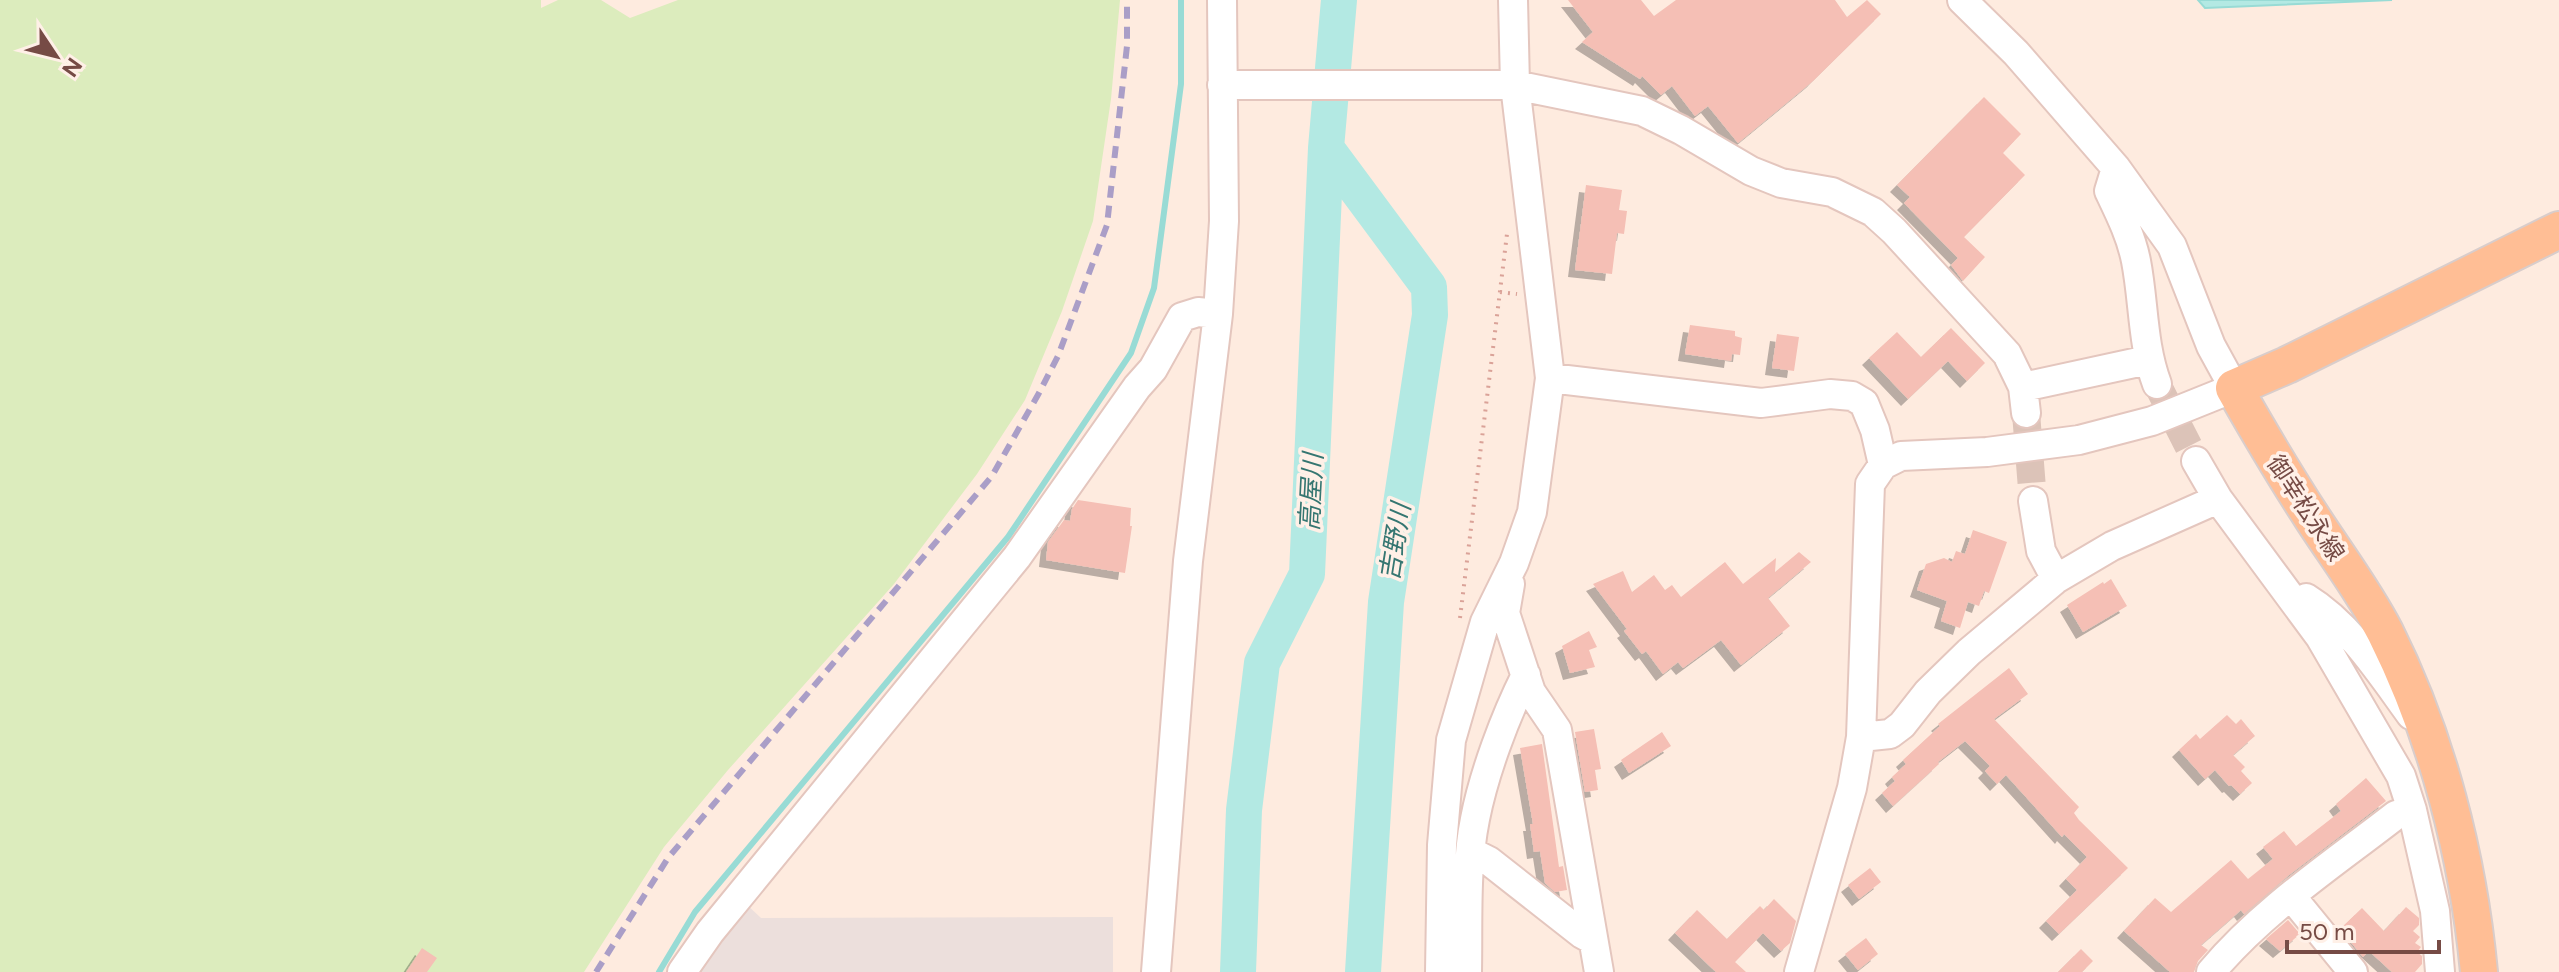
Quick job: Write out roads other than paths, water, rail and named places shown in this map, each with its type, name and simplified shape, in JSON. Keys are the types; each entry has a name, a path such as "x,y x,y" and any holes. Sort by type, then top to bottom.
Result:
{"main road":[{"path":"2234,388 2287,365 2559,230"},
{"name":"御幸松永線","path":"2234,388 2278,466 2383,629 2410,685 2430,739 2456,835 2475,933 2479,972"}],"street":[{"path":"1155,970 1188,561 1218,314 1224,221 1222,0"},
{"path":"1440,972 1442,845 1451,740 1485,622 1514,563 1532,512 1550,378 1511,85 1513,0"},
{"path":"1799,972 1852,788 1861,737 1870,484 1883,465 1901,456 1987,452 2079,440 2152,421 2234,388 2211,346 2172,246 2116,168 2016,53 1962,0"},
{"path":"1222,85 1511,85 1642,111 1751,171 1781,183 1832,192 1873,212 2007,354 2024,400 2153,372 2136,260 2124,222 2109,191 2116,168"},
{"path":"682,972 710,932 1017,557 1137,387 1153,369 1182,317 1198,312 1218,314"},
{"path":"1550,378 1761,403 1830,394 1852,396 1864,403 1875,430 1883,465"},
{"path":"2196,461 2218,499 2320,637 2401,776 2435,911 2440,972"},
{"path":"1861,737 1890,734 1902,725 1928,692 1969,652 2056,579 2112,546 2218,499"},
{"path":"2033,501 2041,551 2056,579"},
{"path":"1514,563 1505,613 1531,692 1557,730 1599,972"},
{"path":"2278,581 2316,604 2364,652 2430,739"},
{"path":"1467,972 1475,819 1510,706 1526,675"},
{"path":"2211,972 2227,953 2291,896 2396,815 2412,810"},
{"path":"1471,852 1489,861 1593,940"},
{"path":"2291,896 2353,972"}],"water":[{"path":"2198,0 2392,0 2205,8"}],"waterway":[{"path":"659,972 695,912 1008,537 1131,353 1154,288 1181,84 1181,0"},
{"name":"高屋川","path":"1238,972 1244,810 1262,663 1307,574 1326,148 1339,0"},
{"name":"吉野川","path":"1326,148 1429,287 1430,315 1386,602 1363,972"}],"tunnel":[{"path":"2157,384 2196,461"},
{"path":"2026,413 2033,501"}],"railway":[{"path":"596,972 668,858 992,476 1039,393 1058,356 1107,225 1127,46 1127,0"}]}
